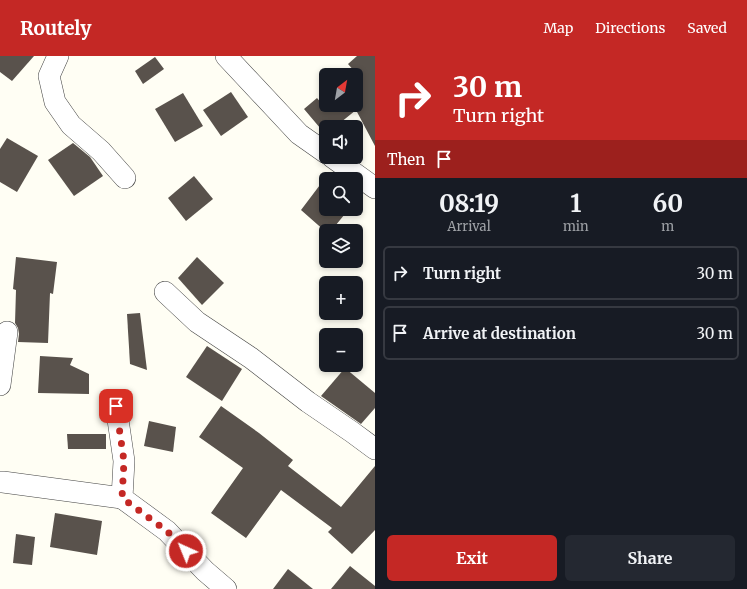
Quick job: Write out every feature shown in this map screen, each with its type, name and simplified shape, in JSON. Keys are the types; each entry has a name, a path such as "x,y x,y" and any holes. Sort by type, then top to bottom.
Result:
{"street":[{"path":"58,56 49,76 54,102 71,125 101,151 125,178"},
{"path":"226,56 299,134 319,148"},
{"path":"342,164 375,188"},
{"path":"165,292 197,322 251,358 308,402 375,449"},
{"path":"0,385 7,332"},
{"path":"116,406 124,461 122,498"},
{"path":"1,476 122,498 167,531 226,589"}],"building":[{"path":"0,56 34,56 12,81 0,72"},
{"path":"357,56 375,56 375,146 363,123 363,120 361,120 357,112 363,112 363,68 352,68 348,64"},
{"path":"155,57 164,69 143,84 135,71"},
{"path":"231,92 248,117 221,136 203,110"},
{"path":"183,93 203,126 175,142 155,109"},
{"path":"317,98 319,100 319,112 354,112 344,120 319,120 319,127 304,109"},
{"path":"7,138 38,156 17,192 0,182 0,149"},
{"path":"73,143 90,157 103,176 74,196 48,160"},
{"path":"194,176 213,199 186,221 168,198"},
{"path":"319,186 319,216 343,216 337,224 319,224 319,226 301,210"},
{"path":"16,257 57,262 53,294 50,293 48,343 18,342 19,334 15,323 16,290 13,289"},
{"path":"197,257 224,283 202,305 178,278"},
{"path":"140,313 147,370 130,364 127,314"},
{"path":"207,346 242,369 222,401 186,377"},
{"path":"40,356 73,358 70,365 89,374 89,394 38,393"},
{"path":"342,372 350,372 375,393 375,408 361,424 321,396"},
{"path":"221,406 259,433 293,460 288,466 341,507 375,466 375,530 352,554 328,532 332,528 281,490 246,538 211,513 243,468 199,437"},
{"path":"149,421 176,427 173,452 144,446"},
{"path":"67,434 106,434 106,449 68,449"},
{"path":"55,513 102,521 97,555 50,547"},
{"path":"16,534 35,537 32,565 13,563"},
{"path":"350,566 375,586 375,589 331,589"},
{"path":"288,569 313,589 273,589"}],"route":[{"path":"116,406 124,461 122,498 167,531 186,551"}]}
